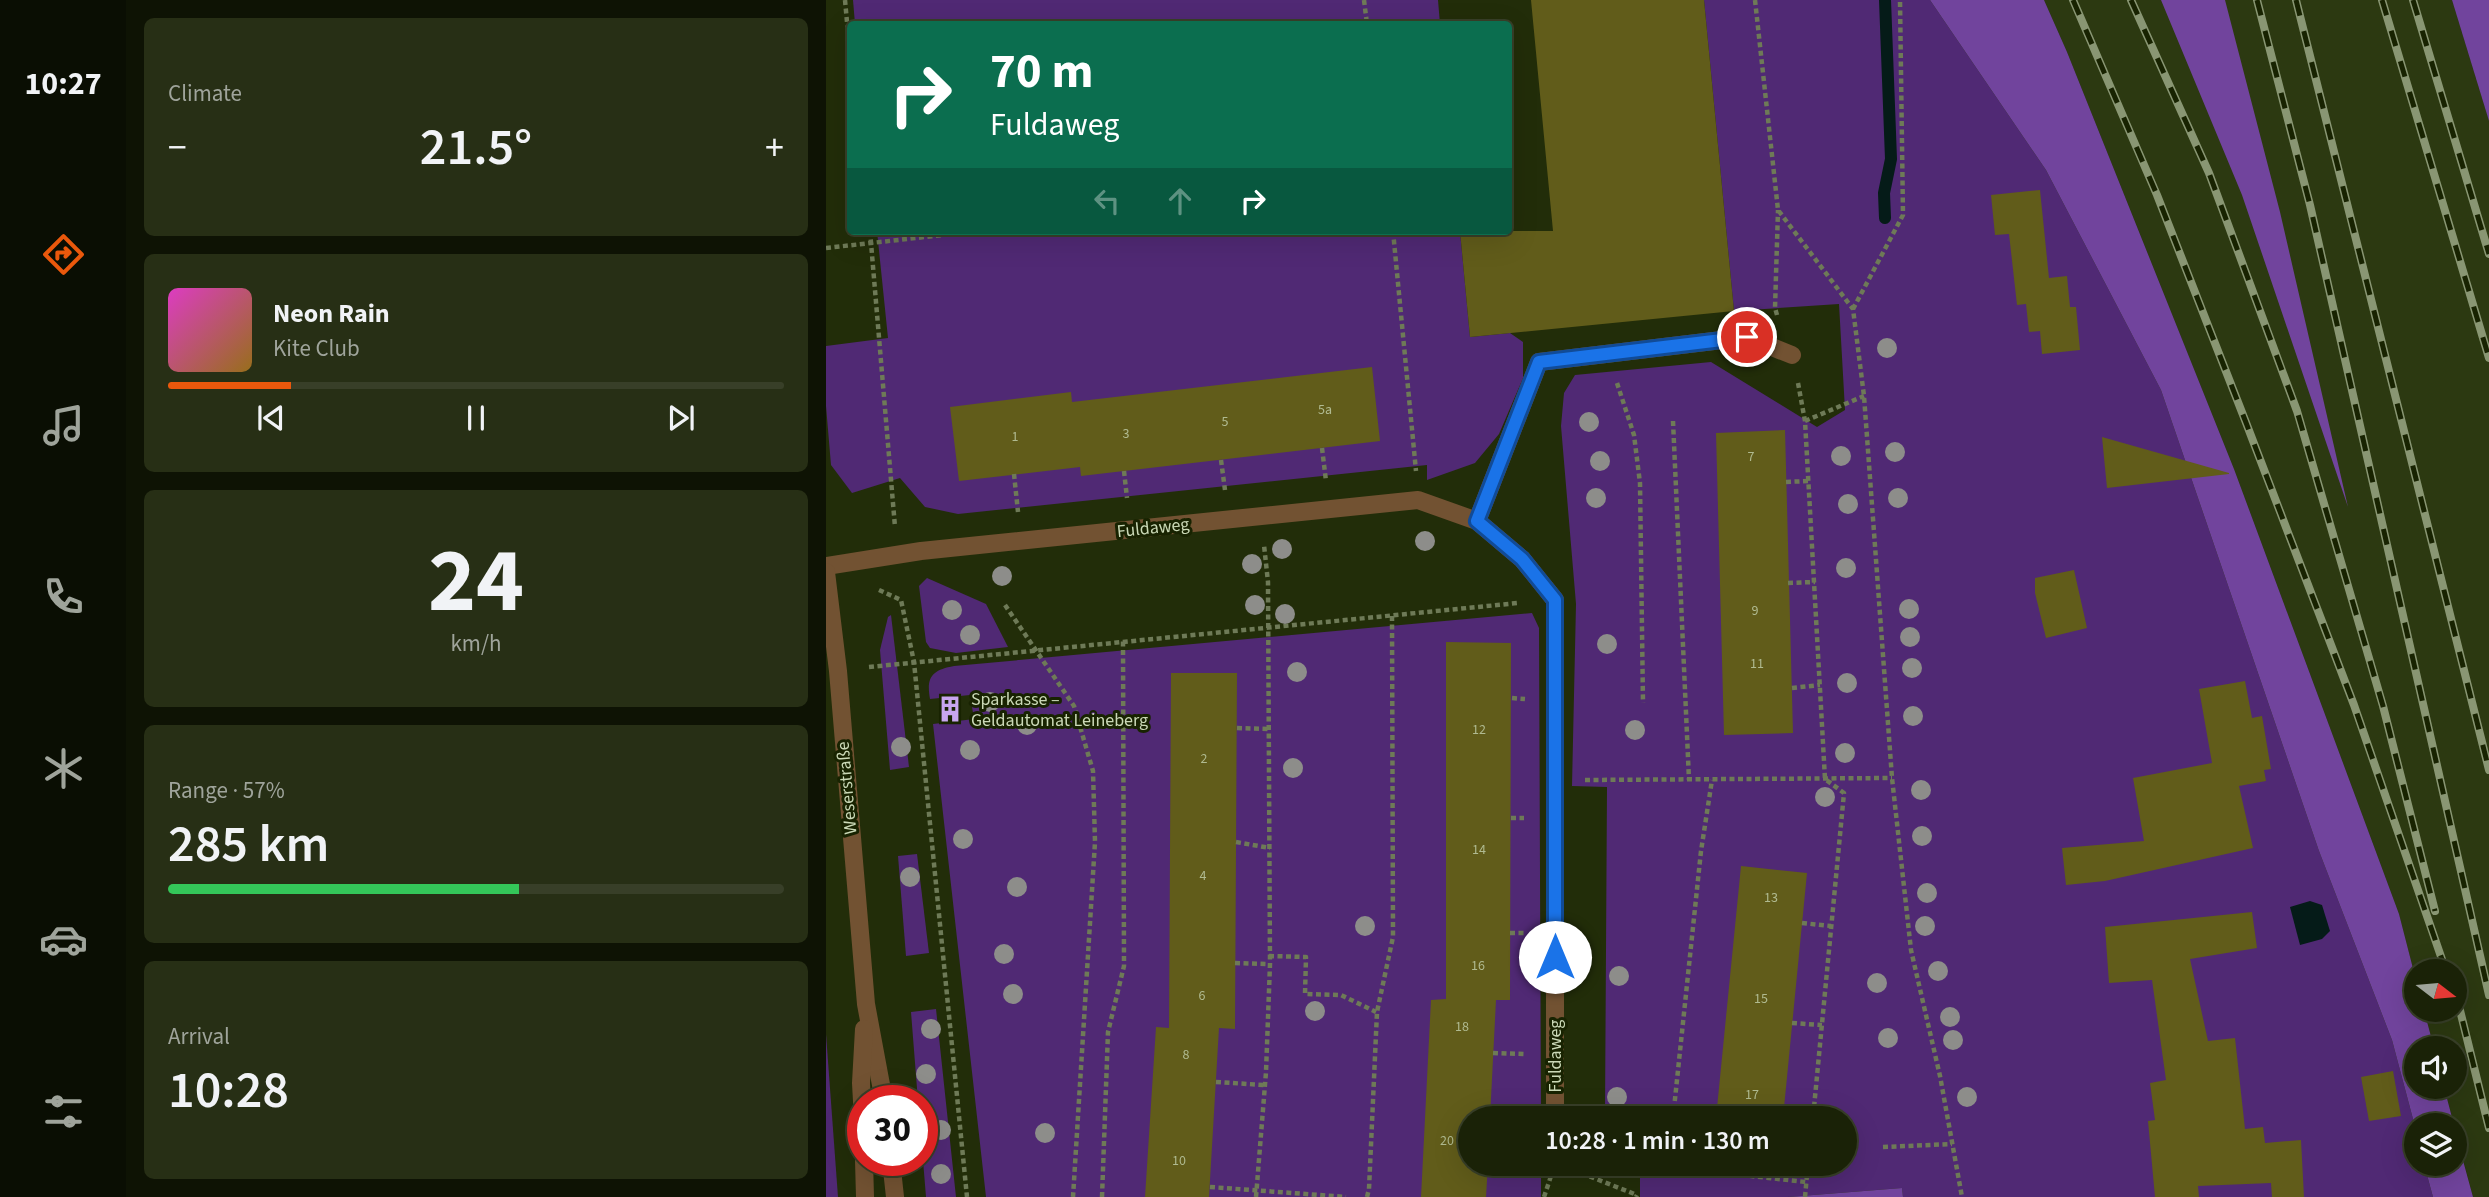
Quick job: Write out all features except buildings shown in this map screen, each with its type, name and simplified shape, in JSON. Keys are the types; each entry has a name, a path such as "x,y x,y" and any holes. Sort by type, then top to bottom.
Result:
{"street":[{"path":"1477,521 1539,362 1747,337 1792,355"},
{"name":"Fuldaweg","path":"826,566 897,555 1419,500 1477,521 1522,559 1555,600 1555,1106"},
{"name":"Weserstraße","path":"826,572 838,671 866,1004 881,1085"},
{"name":"Weserstraße","path":"861,1085 866,1004"},
{"path":"865,1176 866,1197"},
{"path":"893,1176 895,1197"}],"path":[{"path":"845,0 847,22"},
{"path":"1364,0 1367,21"},
{"path":"1755,0 1778,209 1775,309 1792,355 1805,421 1825,779"},
{"path":"1853,309 1903,215 1900,0"},
{"path":"1778,209 1853,309 1864,396 1892,778 1911,950 1940,1076 1962,1197"},
{"path":"870,235 901,600 914,662 967,1197"},
{"path":"826,248 946,235"},
{"path":"1393,235 1419,500"},
{"path":"1603,354 1622,395 1634,435 1640,483 1643,703"},
{"path":"1805,421 1864,396"},
{"path":"1673,421 1689,780"},
{"path":"1786,482 1808,481"},
{"path":"1256,1194 1265,1085 1270,848 1268,582 1261,517"},
{"path":"1788,583 1815,582"},
{"path":"876,589 901,600"},
{"path":"838,671 1555,600"},
{"path":"1005,606 1074,706 1093,771 1095,842 1073,1197"},
{"path":"1367,1197 1377,1012 1393,937 1392,615"},
{"path":"1102,1197 1108,1032 1124,966 1123,641"},
{"path":"1792,688 1820,685"},
{"path":"1237,728 1269,729"},
{"path":"1556,780 1892,778"},
{"path":"1814,1106 1844,793 1825,779"},
{"path":"1674,1106 1701,851 1712,780"},
{"path":"1236,842 1270,848"},
{"path":"1802,923 1831,926"},
{"path":"1269,956 1306,957 1305,994 1341,995 1377,1012"},
{"path":"1235,963 1269,964"},
{"path":"1792,1023 1822,1025"},
{"path":"1216,1082 1265,1085"},
{"path":"1883,1147 1952,1144"},
{"path":"1544,1197 1552,1176"},
{"path":"1587,1176 1638,1196"},
{"path":"1751,1176 1806,1182"},
{"path":"1805,1197 1807,1176"},
{"path":"1210,1187 1256,1194 1346,1197"}],"shaded area":[{"path":"853,0 1438,0 1440,21 855,21"},
{"path":"1704,0 1930,0 2046,170 2161,390 2319,851 2392,1040 2404,1085 2404,1099 2408,1099 2411,1113 2404,1113 2404,1176 2427,1176 2433,1197 1903,1197 1902,1188 1788,1197 1640,1197 1640,1176 1857,1176 1857,1106 1605,1106 1607,787 1572,786 1576,604 1561,426 1564,393 1575,375 1711,362 1817,427 1845,410 1839,304 1734,311"},
{"path":"1930,0 2044,0 2067,52 2234,469 2399,914 2411,959 2404,959 2404,1022 2427,1022 2431,1036 2404,1036 2404,1085 2392,1040 2319,851 2161,390 2046,170"},
{"path":"2044,0 2452,0 2489,121 2489,1197 2473,1197 2467,1174 2467,1113 2451,1113 2447,1099 2467,1099 2467,1036 2431,1036 2427,1022 2468,1022 2468,959 2411,959 2399,914 2234,469"},
{"path":"2161,0 2225,0 2280,212 2348,507 2242,195"},
{"path":"2452,0 2489,0 2489,121"},
{"path":"877,235 1460,235 1470,337 1510,333 1523,342 1523,378 1499,434 1475,463 1427,480 1427,465 958,514 925,507 900,478 852,493 831,465 826,406 826,346 888,338"},
{"path":"927,578 986,604 1008,647 956,653 930,648 926,642 919,586"},
{"path":"1532,613 1539,628 1541,1106 1458,1106 1458,1176 1541,1176 1541,1197 986,1197 933,724 974,719 970,695 930,699 929,685 936,672 954,666"},
{"path":"891,615 909,767 890,770 880,650 888,617"},
{"path":"917,854 929,953 906,956 898,856"},
{"path":"936,1009 956,1197 926,1197 924,1176 938,1176 938,1085 917,1085 911,1012"},
{"path":"826,1034 838,1197 826,1197"},
{"path":"2408,1099 2447,1099 2451,1113 2411,1113"},
{"path":"2467,1175 2473,1197 2433,1197 2427,1176"},
{"path":"1902,1188 1903,1197 1788,1197"}],"water":[{"path":"2310,901 2322,905 2330,931 2322,939 2300,945 2290,907"}],"waterway":[{"path":"1885,0 1891,159 1884,193 1885,218"}],"railway":[{"path":"2073,0 2157,195 2245,420 2354,705 2442,959"},
{"path":"2131,0 2209,173 2297,411 2383,706 2435,911"},
{"path":"2257,0 2310,205 2489,995"},
{"path":"2296,0 2489,770"},
{"path":"2382,0 2489,358"},
{"path":"2413,0 2489,254"},
{"path":"2463,1022 2489,1128"}],"place":[{"name":"Sparkasse – Geldautomat Leineberg","path":"950,709"}],"route":[{"path":"1555,957 1555,600 1522,559 1477,521 1539,362 1747,337"}]}
